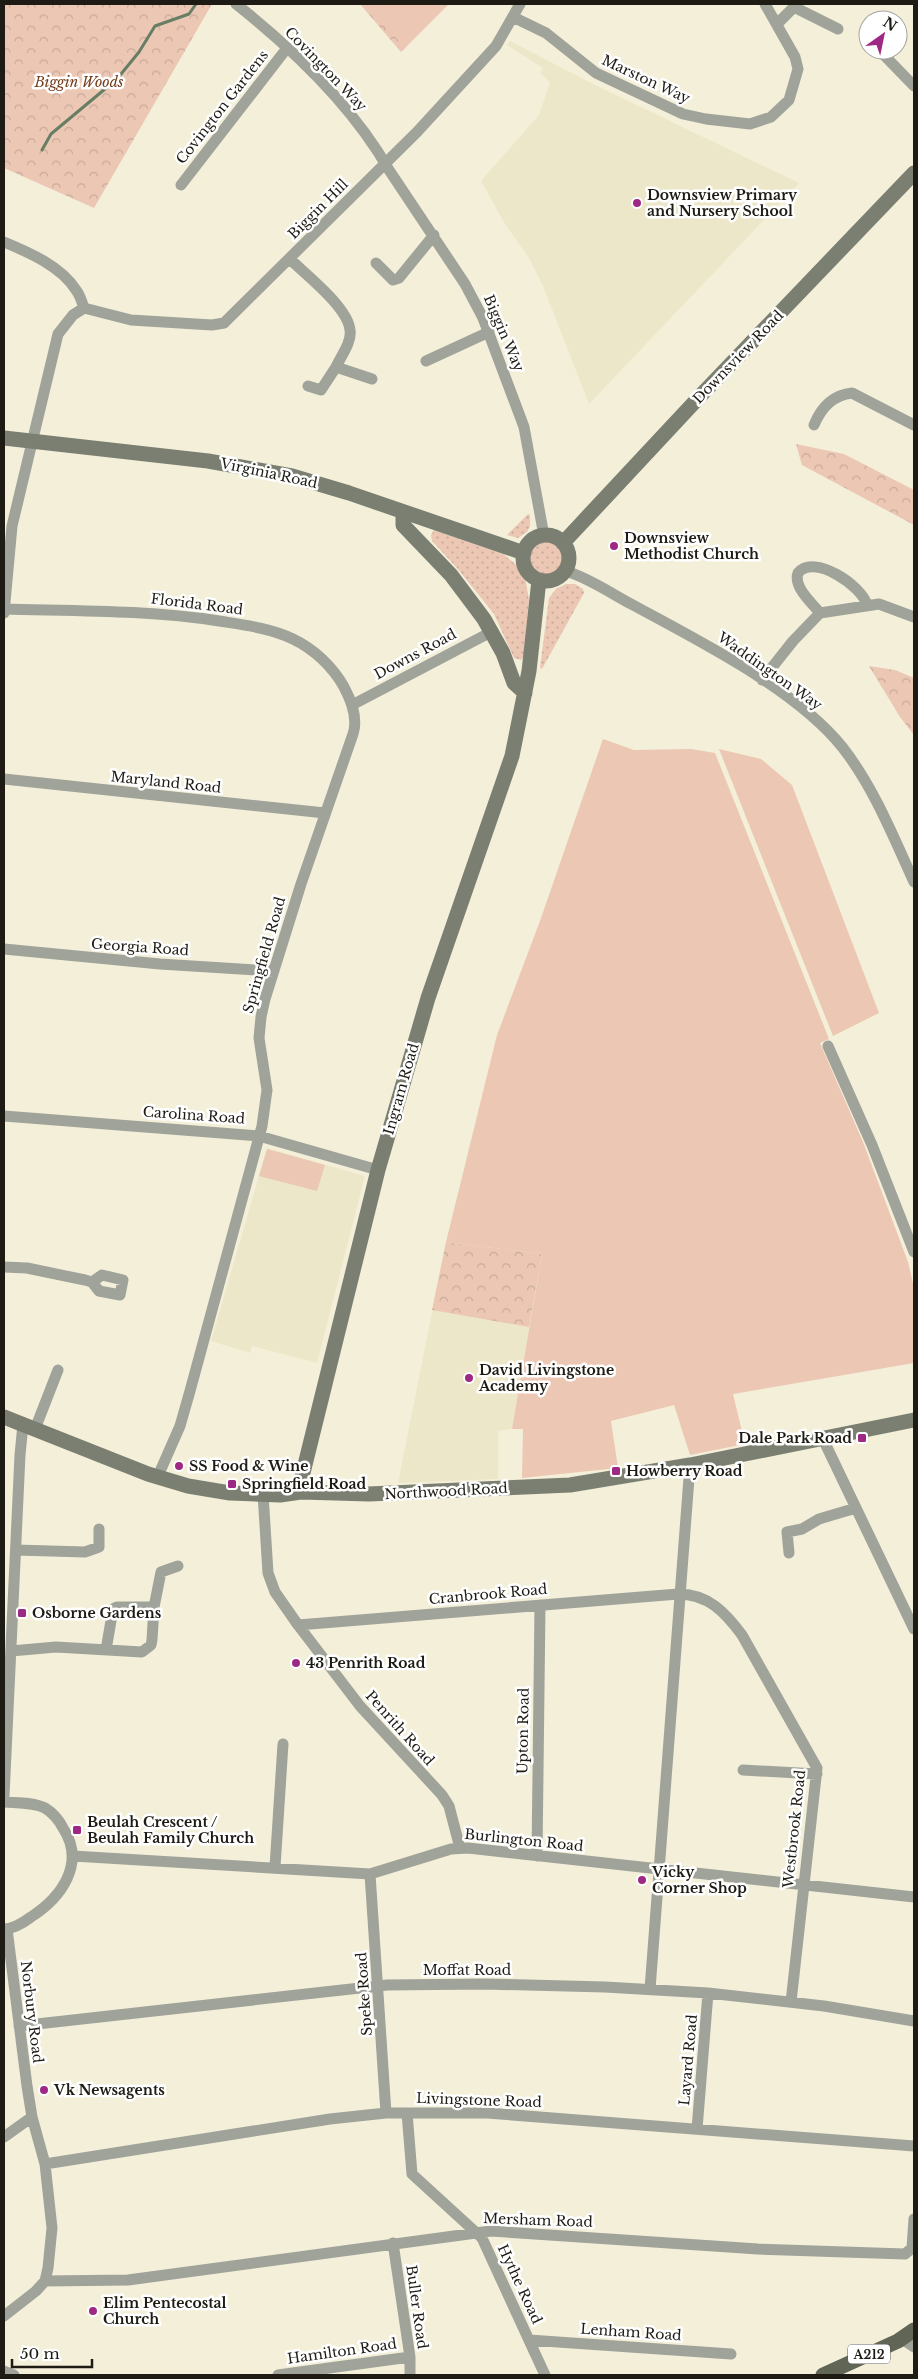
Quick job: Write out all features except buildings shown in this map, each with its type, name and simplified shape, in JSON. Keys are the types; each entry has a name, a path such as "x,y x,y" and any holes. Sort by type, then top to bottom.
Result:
{"main road":[{"name":"A212","path":"823,2375 910,2339"}],"street":[{"name":"Covington Way","path":"236,4 287,48 346,110 383,158 385,164"},
{"name":"Biggin Hill","path":"84,308 130,320 220,324 230,318 385,164 496,46 520,4"},
{"name":"Marston Way","path":"513,17 546,33 596,73 683,114 706,120 750,124 761,122 779,110 789,100 798,69 795,57 765,4"},
{"path":"777,24 794,6 838,28"},
{"name":"Covington Gardens","path":"181,185 287,48"},
{"path":"889,60 914,86"},
{"name":"Biggin Way","path":"385,164 465,284 489,332 524,427 544,536"},
{"name":"Downsview Road","path":"563,543 709,386 914,173"},
{"path":"376,263 393,280 399,278 434,235"},
{"path":"4,242 28,253 57,271 77,290 84,308 73,315 58,334 12,526 4,610"},
{"path":"290,259 336,304 348,322 350,338 336,367 321,390 308,386"},
{"path":"426,361 489,332"},
{"path":"336,367 372,379"},
{"path":"814,424 818,414 828,402 842,394 852,393 914,425"},
{"name":"Virginia Road","path":"4,438 251,468 322,485 524,553"},
{"path":"403,512 403,525 451,575 493,631 514,683 525,693"},
{"path":"544,536 553,536 563,543 569,556 566,570 556,579 539,580 526,568 524,553 530,542 544,536"},
{"path":"820,613 800,587 797,580 798,573 805,566 816,566 845,580 862,593 867,605"},
{"name":"Waddington Way","path":"566,570 694,638 762,680 816,720 854,762 870,788 914,882"},
{"name":"Ingram Road","path":"301,1492 305,1463 378,1170 448,935 508,768 525,693 539,580"},
{"path":"762,680 820,613 879,604 914,618"},
{"name":"Florida Road","path":"4,610 180,615 257,627 292,638 318,656 342,683 352,705"},
{"name":"Downs Road","path":"352,705 493,631"},
{"name":"Springfield Road","path":"158,1476 180,1426 259,1136 267,1090 260,1051 260,1027 274,970 354,731 355,722 352,705"},
{"name":"Maryland Road","path":"4,779 325,813"},
{"name":"Georgia Road","path":"4,949 151,964 274,970"},
{"path":"828,1046 872,1145 914,1252"},
{"name":"Carolina Road","path":"4,1116 259,1136 378,1170"},
{"path":"4,1266 26,1268 92,1282"},
{"path":"4,1796 16,1550 29,1427 58,1370"},
{"name":"Northwood Road","path":"4,1417 158,1476 199,1488 230,1493 290,1495 301,1492 369,1494 570,1484 690,1465 914,1420"},
{"path":"822,1437 914,1629"},
{"path":"650,1989 690,1465"},
{"name":"Penrith Road","path":"263,1494 270,1580 276,1592 298,1625 375,1724 442,1795 449,1806 460,1848"},
{"path":"789,1553 787,1532 802,1529 818,1519 856,1508"},
{"path":"16,1550 85,1552 95,1550 99,1547 99,1529"},
{"path":"11,1651 56,1647 142,1652 147,1649 152,1640 154,1607 161,1572 178,1566"},
{"name":"Cranbrook Road","path":"298,1625 681,1594"},
{"name":"Westbrook Road","path":"681,1594 696,1596 712,1602 734,1624 766,1675 814,1760 817,1774 791,2002"},
{"name":"Upton Road","path":"537,1856 540,1605"},
{"path":"106,1650 113,1609 117,1607 154,1607"},
{"path":"275,1867 283,1744"},
{"path":"744,1770 817,1774"},
{"path":"4,1802 38,1806 50,1812 66,1832 73,1856 68,1878 54,1899 27,1920 5,1929"},
{"name":"Burlington Road","path":"73,1856 370,1874 460,1848 914,1897"},
{"name":"Speke Road","path":"370,1874 386,2113"},
{"name":"Norbury Road","path":"5,1929 32,2117 45,2164 52,2228 45,2281"},
{"name":"Moffat Road","path":"19,2026 378,1987 485,1984 650,1989 708,1993 791,2002 914,2021"},
{"name":"Layard Road","path":"697,2129 708,1993"},
{"name":"Livingstone Road","path":"45,2164 330,2119 386,2113 487,2113 914,2146"},
{"name":"Hythe Road","path":"407,2113 412,2174 478,2232 545,2375"},
{"path":"4,2137 32,2117"},
{"name":"Mersham Road","path":"45,2281 114,2281 491,2231 758,2248 905,2254 912,2248 914,2218"},
{"name":"Buller Road","path":"393,2243 410,2357 410,2375"},
{"path":"4,2316 36,2291 45,2281"},
{"name":"Lenham Road","path":"530,2340 731,2354"},
{"name":"Hamilton Road","path":"278,2375 410,2357"},
{"path":"4,2371 14,2375"}],"shaded area":[{"name":"Downsview Primary and Nursery School","path":"510,41 595,85 799,183 589,404 543,286 529,258 505,224 481,181 539,115 550,82 540,73 543,68 507,45"},
{"path":"267,1148 365,1176 317,1363 252,1346 250,1353 211,1341"},
{"name":"David Livingstone Academy","path":"446,1242 542,1254 512,1429 498,1431 498,1479 398,1483"}],"green space":[{"name":"Biggin Woods","path":"4,4 212,4 94,208 4,168"},
{"path":"360,4 449,4 401,52"},
{"path":"365,4 439,4 399,41"},
{"path":"796,444 844,454 914,490 914,525 802,465"},
{"path":"528,514 530,515 530,526 527,532 518,538 507,535"},
{"path":"434,530 503,554 518,566 525,577 529,600 524,656 521,660 514,658 494,614 457,568 432,541 431,535"},
{"path":"547,542 554,543 559,547 563,552 563,566 559,571 554,575 547,576 540,575 535,571 531,566 530,559 531,552 535,547 540,543"},
{"path":"566,584 575,584 583,589 584,593 542,669 540,668 549,598 556,589"},
{"path":"869,666 895,670 914,678 914,735 900,717"},
{"path":"603,739 634,750 691,749 715,753 829,1039 820,1043 863,1142 908,1262 914,1288 914,1363 733,1394 745,1444 690,1455 674,1405 611,1421 618,1468 522,1478 523,1429 512,1429 542,1254 446,1242 497,1035 540,921"},
{"path":"719,749 761,759 792,785 879,1013 833,1036"},
{"path":"267,1149 325,1165 317,1191 259,1176"},
{"path":"446,1242 542,1254 529,1327 432,1310"}],"waterway":[{"path":"42,150 51,134 117,79 139,52 155,26 189,14 196,4"}],"place":[{"name":"Downsview Primary and Nursery School","path":"637,203"},
{"name":"Downsview Methodist Church","path":"614,546"},
{"name":"David Livingstone Academy","path":"469,1378"},
{"name":"Dale Park Road","path":"862,1438"},
{"name":"SS Food & Wine","path":"179,1466"},
{"name":"Howberry Road","path":"616,1471"},
{"name":"Springfield Road","path":"232,1484"},
{"name":"Osborne Gardens","path":"22,1613"},
{"name":"43 Penrith Road","path":"296,1663"},
{"name":"Beulah Crescent / Beulah Family Church","path":"77,1830"},
{"name":"Vicky Corner Shop","path":"642,1880"},
{"name":"Vk Newsagents","path":"44,2090"},
{"name":"Elim Pentecostal Church","path":"93,2311"}]}
